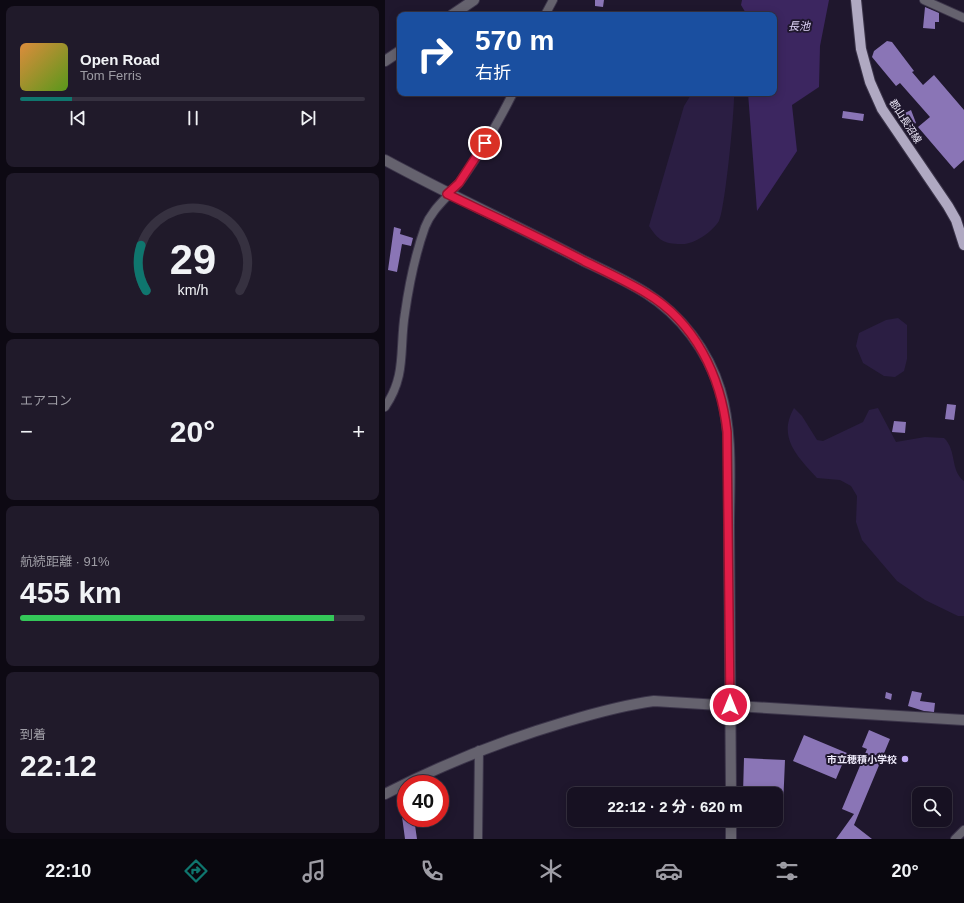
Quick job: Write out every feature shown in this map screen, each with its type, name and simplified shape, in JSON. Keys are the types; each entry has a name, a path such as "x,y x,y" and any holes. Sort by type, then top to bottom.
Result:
{"main road":[{"name":"郡山長沼線","path":"856,0 861,49 870,82 883,109 948,206 956,220 964,245"}],"street":[{"path":"456,12 474,0"},
{"path":"547,12 553,0"},
{"path":"924,0 964,18"},
{"path":"385,61 397,53"},
{"path":"385,407 394,394 399,381 405,313 417,251 426,225 447,194 459,183 480,154 511,96"},
{"path":"385,160 447,194 559,248 647,293 687,329 707,360 721,395 727,432 731,787"},
{"path":"385,794 479,750 510,738 623,705 654,701 964,720"},
{"path":"478,839 479,750"},
{"path":"731,827 731,839"},
{"path":"955,839 964,830"}],"shaded area":[{"path":"690,96 734,96 727,180 719,221 702,237 686,244 681,244 670,243 662,240 655,235 649,226 684,106"},
{"path":"898,318 907,325 907,359 904,371 895,377 884,376 863,363 856,346 859,333 886,320"},
{"path":"794,408 802,416 817,440 823,441 863,422 869,410 878,408 896,442 925,437 944,438 951,448 957,472 964,481 964,616 958,616 925,600 897,581 862,540 856,522 857,496 851,486 840,480 817,478 797,455 792,446 788,429 789,419"}],"water":[{"name":"長池","path":"742,0 829,0 820,46 819,87 792,105 797,151 757,211 748,96 777,96 777,12 745,12 741,5"}],"building":[{"path":"595,0 604,0 603,7 595,6"},
{"path":"925,7 939,13 939,22 935,22 935,29 923,28"},
{"path":"887,41 892,42 914,71 912,72 923,85 934,75 964,110 964,160 954,169 918,127 930,117 900,83 896,86 872,57 874,51"},
{"path":"911,110 916,123 910,126 905,113"},
{"path":"843,111 864,114 863,121 842,118"},
{"path":"394,227 401,229 400,234 413,238 411,246 402,244 397,272 388,270"},
{"path":"947,404 956,405 954,420 945,419"},
{"path":"894,421 906,422 905,433 892,432"},
{"path":"912,691 922,693 920,701 935,703 934,712 924,711 908,706"},
{"path":"886,692 892,694 891,700 885,698"},
{"path":"869,730 890,739 854,825 872,839 836,839 854,814 842,809 867,749 862,747"},
{"path":"804,735 847,753 836,779 793,761"},
{"path":"744,758 785,760 783,807 783,787 743,787"},
{"path":"403,827 415,827 417,839 405,839"}],"place":[{"name":"市立穂積小学校","path":"905,759"}],"route":[{"path":"485,143 480,154 459,183 447,194 559,248 647,293 687,329 695,339 712,370 723,401 728,450 731,624 730,705"}]}
